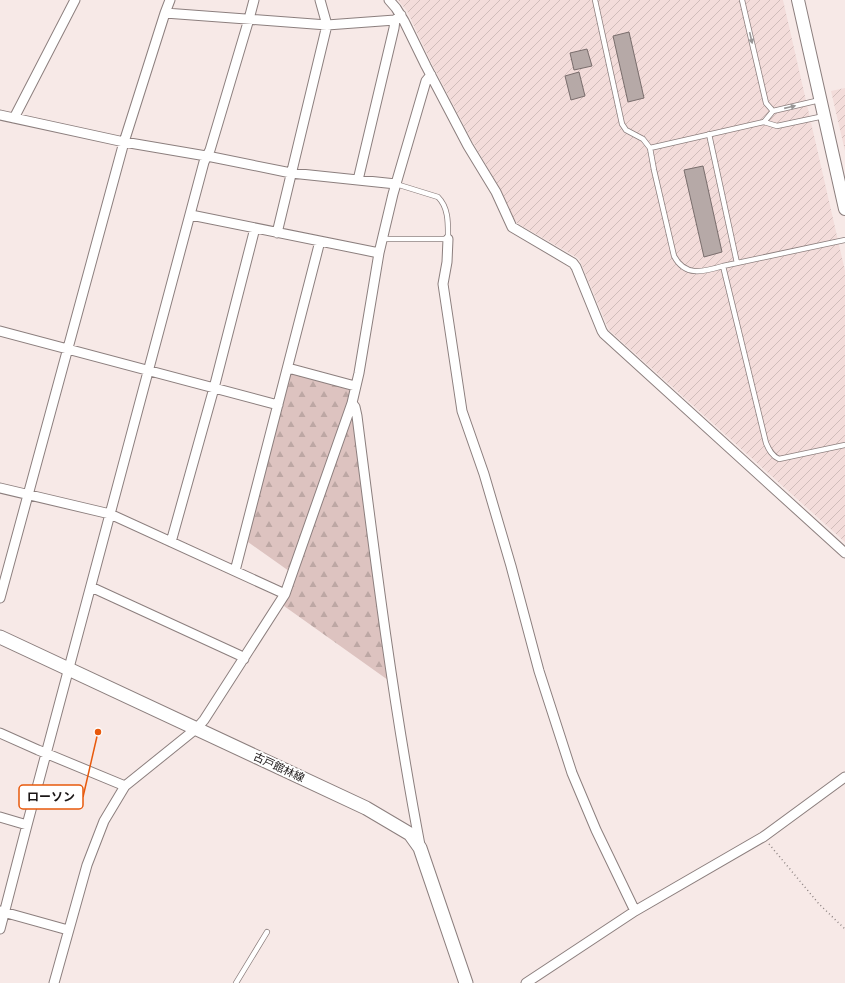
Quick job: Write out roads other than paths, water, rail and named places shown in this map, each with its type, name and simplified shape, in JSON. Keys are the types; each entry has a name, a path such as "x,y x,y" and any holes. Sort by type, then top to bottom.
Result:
{"main road":[{"name":"古戸館林線","path":"0,637 366,808 410,834 420,848 466,983"}],"street":[{"path":"14,118 75,0"},
{"path":"0,598 124,142 170,0"},
{"path":"0,929 2,912 91,587 148,370 207,157 250,19 254,0"},
{"path":"277,232 327,25 320,0"},
{"path":"390,0 398,18 468,146 496,192 512,227 573,263 602,331 845,553"},
{"path":"798,0 845,209"},
{"path":"165,13 327,25 398,18"},
{"path":"358,180 394,28 398,18"},
{"path":"54,983 87,865 104,821 125,786 197,728 204,720 285,594 352,403 359,372 379,253 396,184 426,81 431,76"},
{"path":"0,116 124,142 291,174 396,184"},
{"path":"191,215 379,253"},
{"path":"171,542 214,388 255,228"},
{"path":"448,239 447,262 443,284 462,411 486,481 527,622 539,671 572,773 596,830 635,911"},
{"path":"235,571 320,241"},
{"path":"0,331 278,405"},
{"path":"288,368 355,386"},
{"path":"352,403 355,407 357,416 392,681 420,848"},
{"path":"0,488 110,514 285,594"},
{"path":"91,587 239,655 244,659"},
{"path":"0,733 46,754 125,786"},
{"path":"526,983 635,911 763,837 845,778"},
{"path":"0,817 26,825"},
{"path":"2,912 68,930"}],"lane":[{"path":"595,0 622,124 626,130 643,139 650,148 672,248 678,262 683,268 693,272 708,270 845,240"},
{"path":"742,0 766,103 773,111"},
{"path":"764,122 773,111 820,100"},
{"path":"650,148 764,122 777,126 824,116"},
{"path":"709,134 737,263"},
{"path":"383,237 448,239 447,217 441,200 438,197 396,184"},
{"path":"723,266 766,443 769,450 774,457 779,459 845,445"},
{"path":"236,983 267,932"}],"place":[{"name":"ローソン","path":"98,732"}]}
